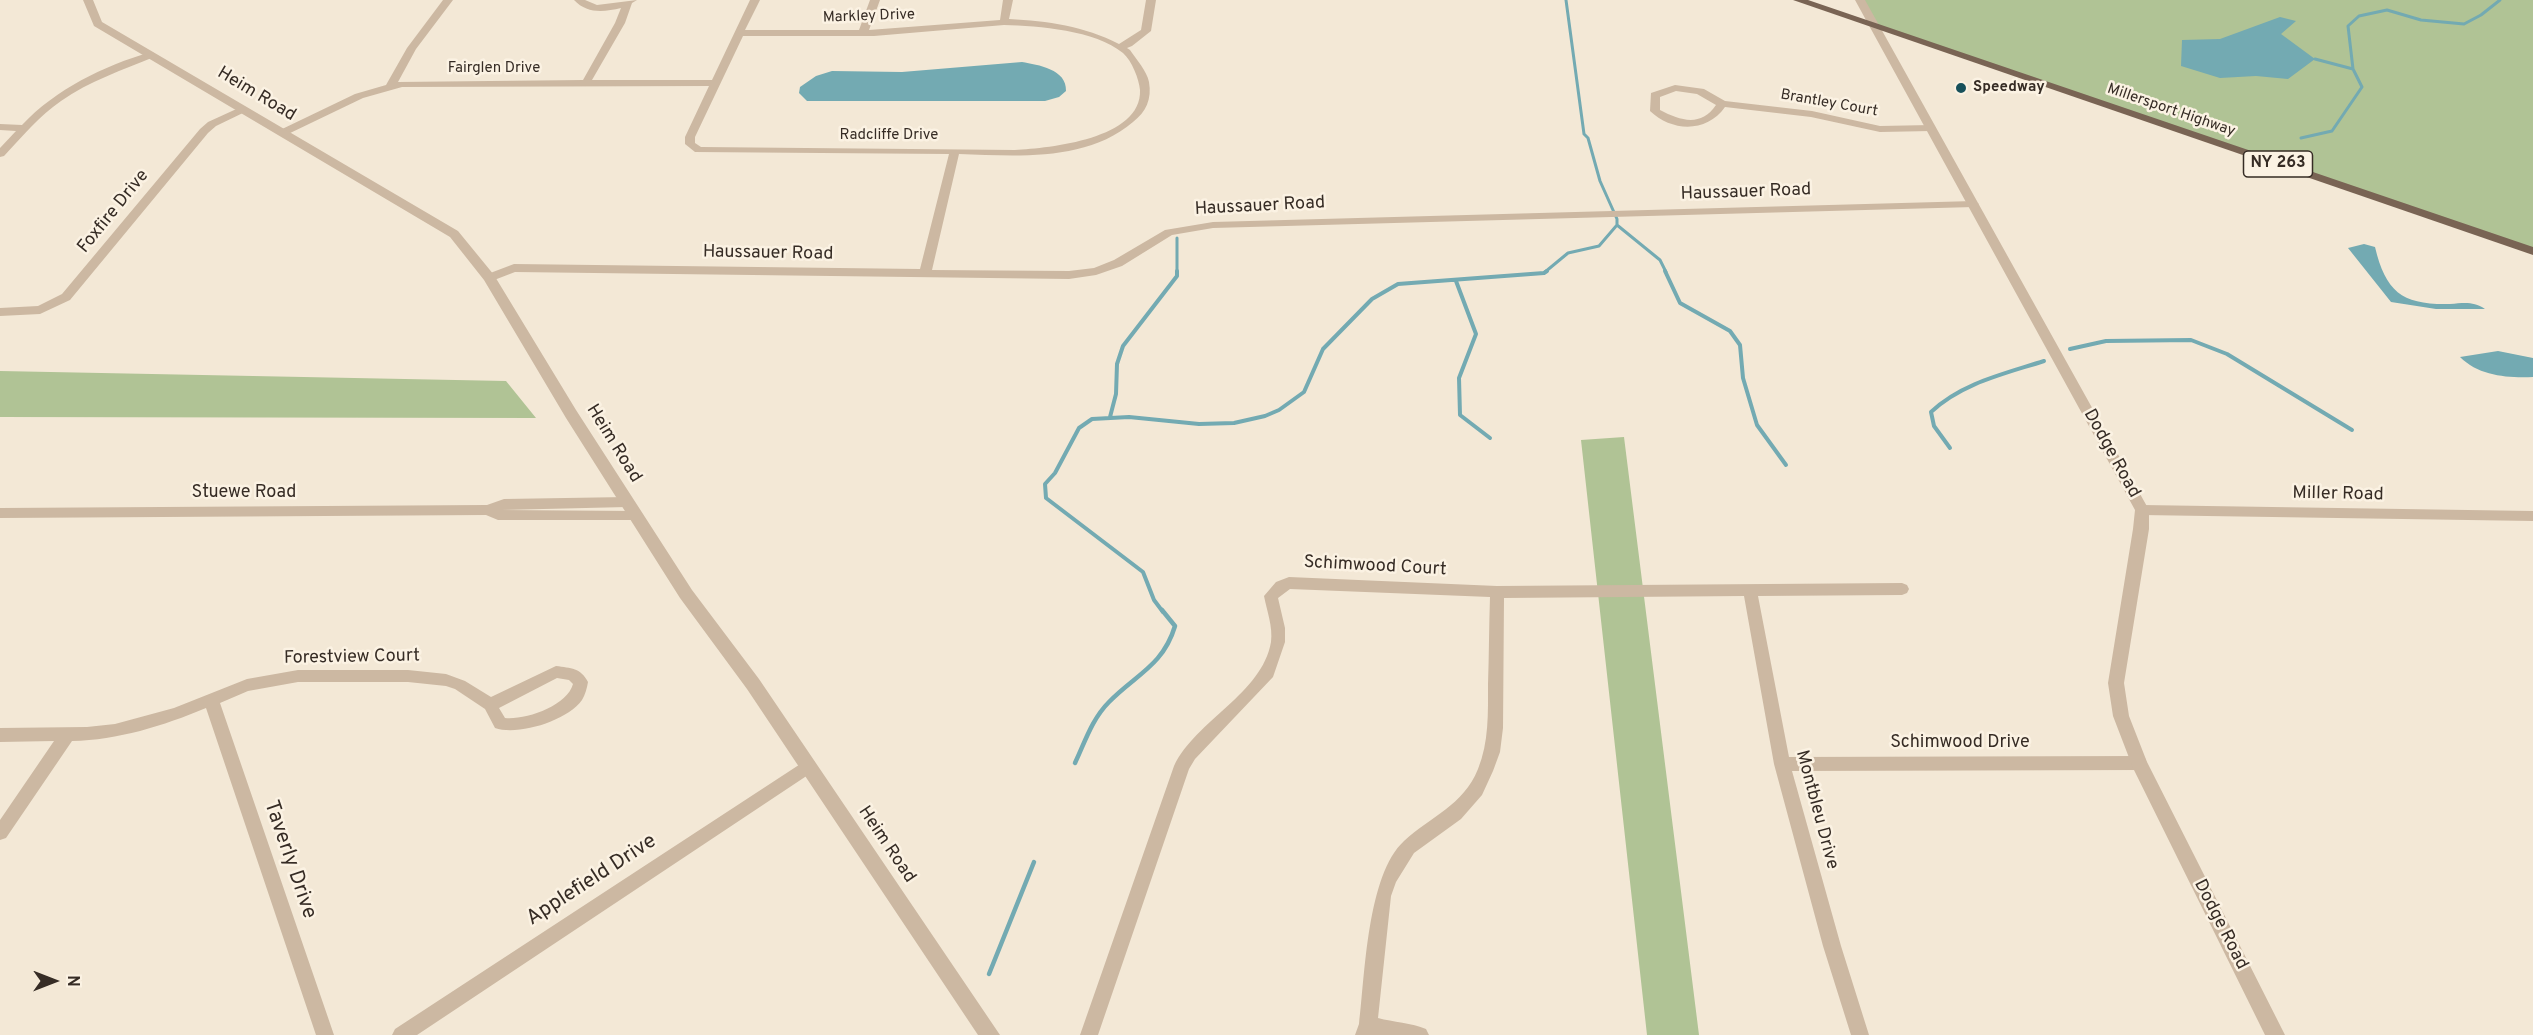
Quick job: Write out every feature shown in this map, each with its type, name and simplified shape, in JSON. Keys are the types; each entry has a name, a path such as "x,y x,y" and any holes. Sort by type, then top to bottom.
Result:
{"main road":[{"name":"Millersport Highway","path":"1798,0 2533,251"}],"street":[{"name":"Heim Road","path":"88,0 98,24 454,234 489,278 686,594 753,684 990,1035"},
{"path":"391,86 412,48 448,0"},
{"path":"579,0 583,5 599,8 630,1"},
{"name":"Radcliffe Drive","path":"755,0 690,137 690,144 694,151 955,151 925,274"},
{"path":"863,33 875,0"},
{"path":"1004,22 1008,0"},
{"path":"1120,47 1129,44 1146,31 1151,0"},
{"name":"Dodge Road","path":"1860,0 2142,510 2141,529 2116,683 2121,716 2139,763 2275,1035"},
{"path":"586,83 630,1"},
{"name":"Markley Drive","path":"741,33 905,32 1004,22 1034,23 1066,27 1096,36 1120,47 1127,52 1144,80 1146,89 1143,106 1120,128 1095,141 1052,151 1015,153 955,151"},
{"path":"0,154 46,107 77,87 150,55"},
{"name":"Fairglen Drive","path":"282,133 359,96 391,86 717,83"},
{"name":"Brantley Court","path":"1722,104 1716,116 1701,124 1673,122 1655,111 1655,95 1675,88 1700,91 1722,104 1812,114 1880,129 1931,128"},
{"name":"Foxfire Drive","path":"0,312 40,310 66,297 204,131 212,124 243,109"},
{"path":"0,127 26,128"},
{"name":"Haussauer Road","path":"489,278 514,268 1069,275 1096,271 1118,262 1169,232 1213,225 1974,204"},
{"name":"Stuewe Road","path":"0,513 488,510 504,504 627,502"},
{"name":"Stuewe Road","path":"488,510 498,515 636,516"},
{"name":"Miller Road","path":"2142,510 2533,516"},
{"name":"Schimwood Court","path":"1089,1035 1182,766 1190,754 1268,673 1278,642 1278,628 1271,602 1275,591 1289,583 1497,592 1902,588"},
{"name":"Montbleu Drive","path":"1750,590 1782,764 1832,946 1860,1035"},
{"path":"1420,1035 1366,1029 1383,896 1389,879 1408,848 1455,814 1476,790 1492,752 1495,728 1497,592"},
{"name":"Forestview Court","path":"0,735 67,735 115,731 150,723 237,688 273,679 298,676 427,677 460,685 490,705 500,723 517,726 530,723 574,699 581,682 573,674 556,672 490,705"},
{"name":"Taverly Drive","path":"211,700 326,1035"},
{"path":"0,832 67,735"},
{"name":"Schimwood Drive","path":"1782,764 2139,763"},
{"name":"Applefield Drive","path":"401,1035 808,766"}],"green space":[{"path":"1860,0 2533,0 2533,251 1875,27"},
{"path":"0,371 506,381 536,418 0,417"},
{"path":"1624,437 1699,1035 1647,1035 1581,440"}],"water":[{"path":"2280,17 2296,21 2281,34 2315,59 2288,79 2256,76 2220,78 2181,66 2182,40 2220,39"},
{"path":"1022,62 1057,73 1065,84 1066,91 1059,97 1045,101 807,101 799,93 800,87 816,76 832,71 902,72"},
{"path":"2364,244 2375,247 2379,263 2391,286 2409,299 2434,304 2472,304 2485,309 2436,309 2391,302 2348,248"},
{"path":"2498,351 2533,358 2533,377 2513,377 2485,372 2460,357"}],"waterway":[{"path":"1566,0 1584,134 1588,138 1600,181 1617,219 1617,225"},
{"path":"2353,69 2348,26 2359,16 2387,10 2421,20 2464,24 2481,15 2500,0"},
{"path":"2315,59 2353,69"},
{"path":"2301,138 2332,131 2362,87 2353,69"},
{"path":"1545,272 1568,253 1599,246 1617,225"},
{"path":"1617,225 1660,260 1666,272"},
{"path":"1110,417 1116,394 1117,364 1123,346 1177,276 1177,238"},
{"path":"1163,612 1154,600 1143,572 1046,498 1045,484 1055,473 1079,428 1092,419 1129,417 1199,424 1234,423 1265,416 1279,410 1304,392 1323,349 1372,299 1398,284 1547,271"},
{"path":"1665,271 1680,303 1730,331 1740,345 1743,378 1757,425 1786,465"},
{"path":"1456,281 1476,334 1459,378 1460,415 1490,438"},
{"path":"2070,349 2106,341 2191,340 2227,354 2352,430"},
{"path":"1950,448 1934,426 1931,412 1943,402 1970,387 2044,361"},
{"path":"1075,763 1089,731 1103,709 1156,661 1170,640 1175,626 1162,610"},
{"path":"989,974 1034,862"}],"place":[{"name":"Speedway","path":"1961,88"}]}
